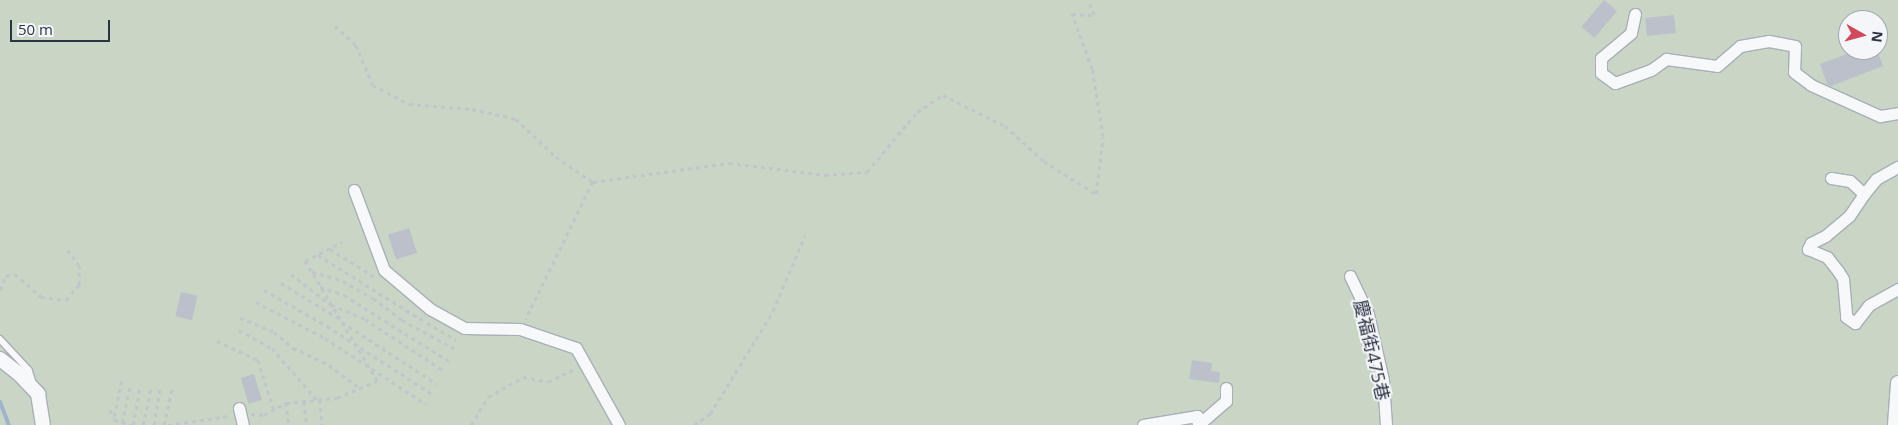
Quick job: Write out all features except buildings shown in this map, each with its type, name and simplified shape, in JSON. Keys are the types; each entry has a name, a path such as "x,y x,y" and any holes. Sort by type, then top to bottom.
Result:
{"street":[{"path":"1635,14 1630,33 1601,58 1601,73 1616,83 1651,70 1666,59 1717,66 1740,46 1769,41 1795,46 1794,72 1811,85 1880,116 1898,114"},
{"path":"1898,167 1876,179 1848,216 1825,236 1811,243 1808,249 1827,257 1843,279 1846,318 1852,323 1855,323 1869,305 1898,289"},
{"path":"1831,178 1850,181 1864,194"},
{"path":"354,190 384,270 430,309 464,328 520,329 576,348 619,425"},
{"name":"慶福街475巷","path":"1350,276 1368,314 1383,380 1386,425"},
{"path":"0,359 20,374 38,394 43,425"},
{"path":"1896,425 1898,383"},
{"path":"1198,425 1226,401 1226,388"},
{"path":"1143,425 1197,416 1198,425"}],"lane":[{"path":"0,339 29,370 38,394"}],"path":[{"path":"335,26 356,45 373,85 409,104 472,109 516,119 556,157 593,182 729,163 825,175 868,172 917,112 943,95 1005,126 1044,161 1096,194 1103,136 1092,69 1072,14 1094,15 1088,0"},
{"path":"520,329 540,294 593,182"},
{"path":"694,425 710,414 773,311 805,235"},
{"path":"172,387 166,425 264,415 286,403 337,398 377,381 305,261 342,242"},
{"path":"0,290 6,276 15,274 41,297 66,300 79,285 79,266 66,249"},
{"path":"330,249 375,278"},
{"path":"318,255 456,340"},
{"path":"311,272 343,281 373,298 402,320 455,350"},
{"path":"291,274 331,305 365,319 444,370"},
{"path":"281,283 437,384"},
{"path":"320,287 344,295 449,361"},
{"path":"264,290 355,344 432,394"},
{"path":"256,302 325,338 426,404"},
{"path":"240,318 274,332 293,348 329,365 359,388"},
{"path":"239,330 272,348 319,400 322,425"},
{"path":"217,341 258,360 274,410"},
{"path":"471,425 488,397 523,377 548,382 585,364"},
{"path":"115,419 122,381"},
{"path":"120,424 130,385"},
{"path":"110,410 120,424 132,425 140,386"},
{"path":"144,425 151,387"},
{"path":"154,425 160,388"},
{"path":"304,401 307,425"},
{"path":"286,403 290,425"}],"green space":[{"path":"0,0 1898,0 1898,425 0,425"}],"waterway":[{"path":"0,402 9,425"}]}
